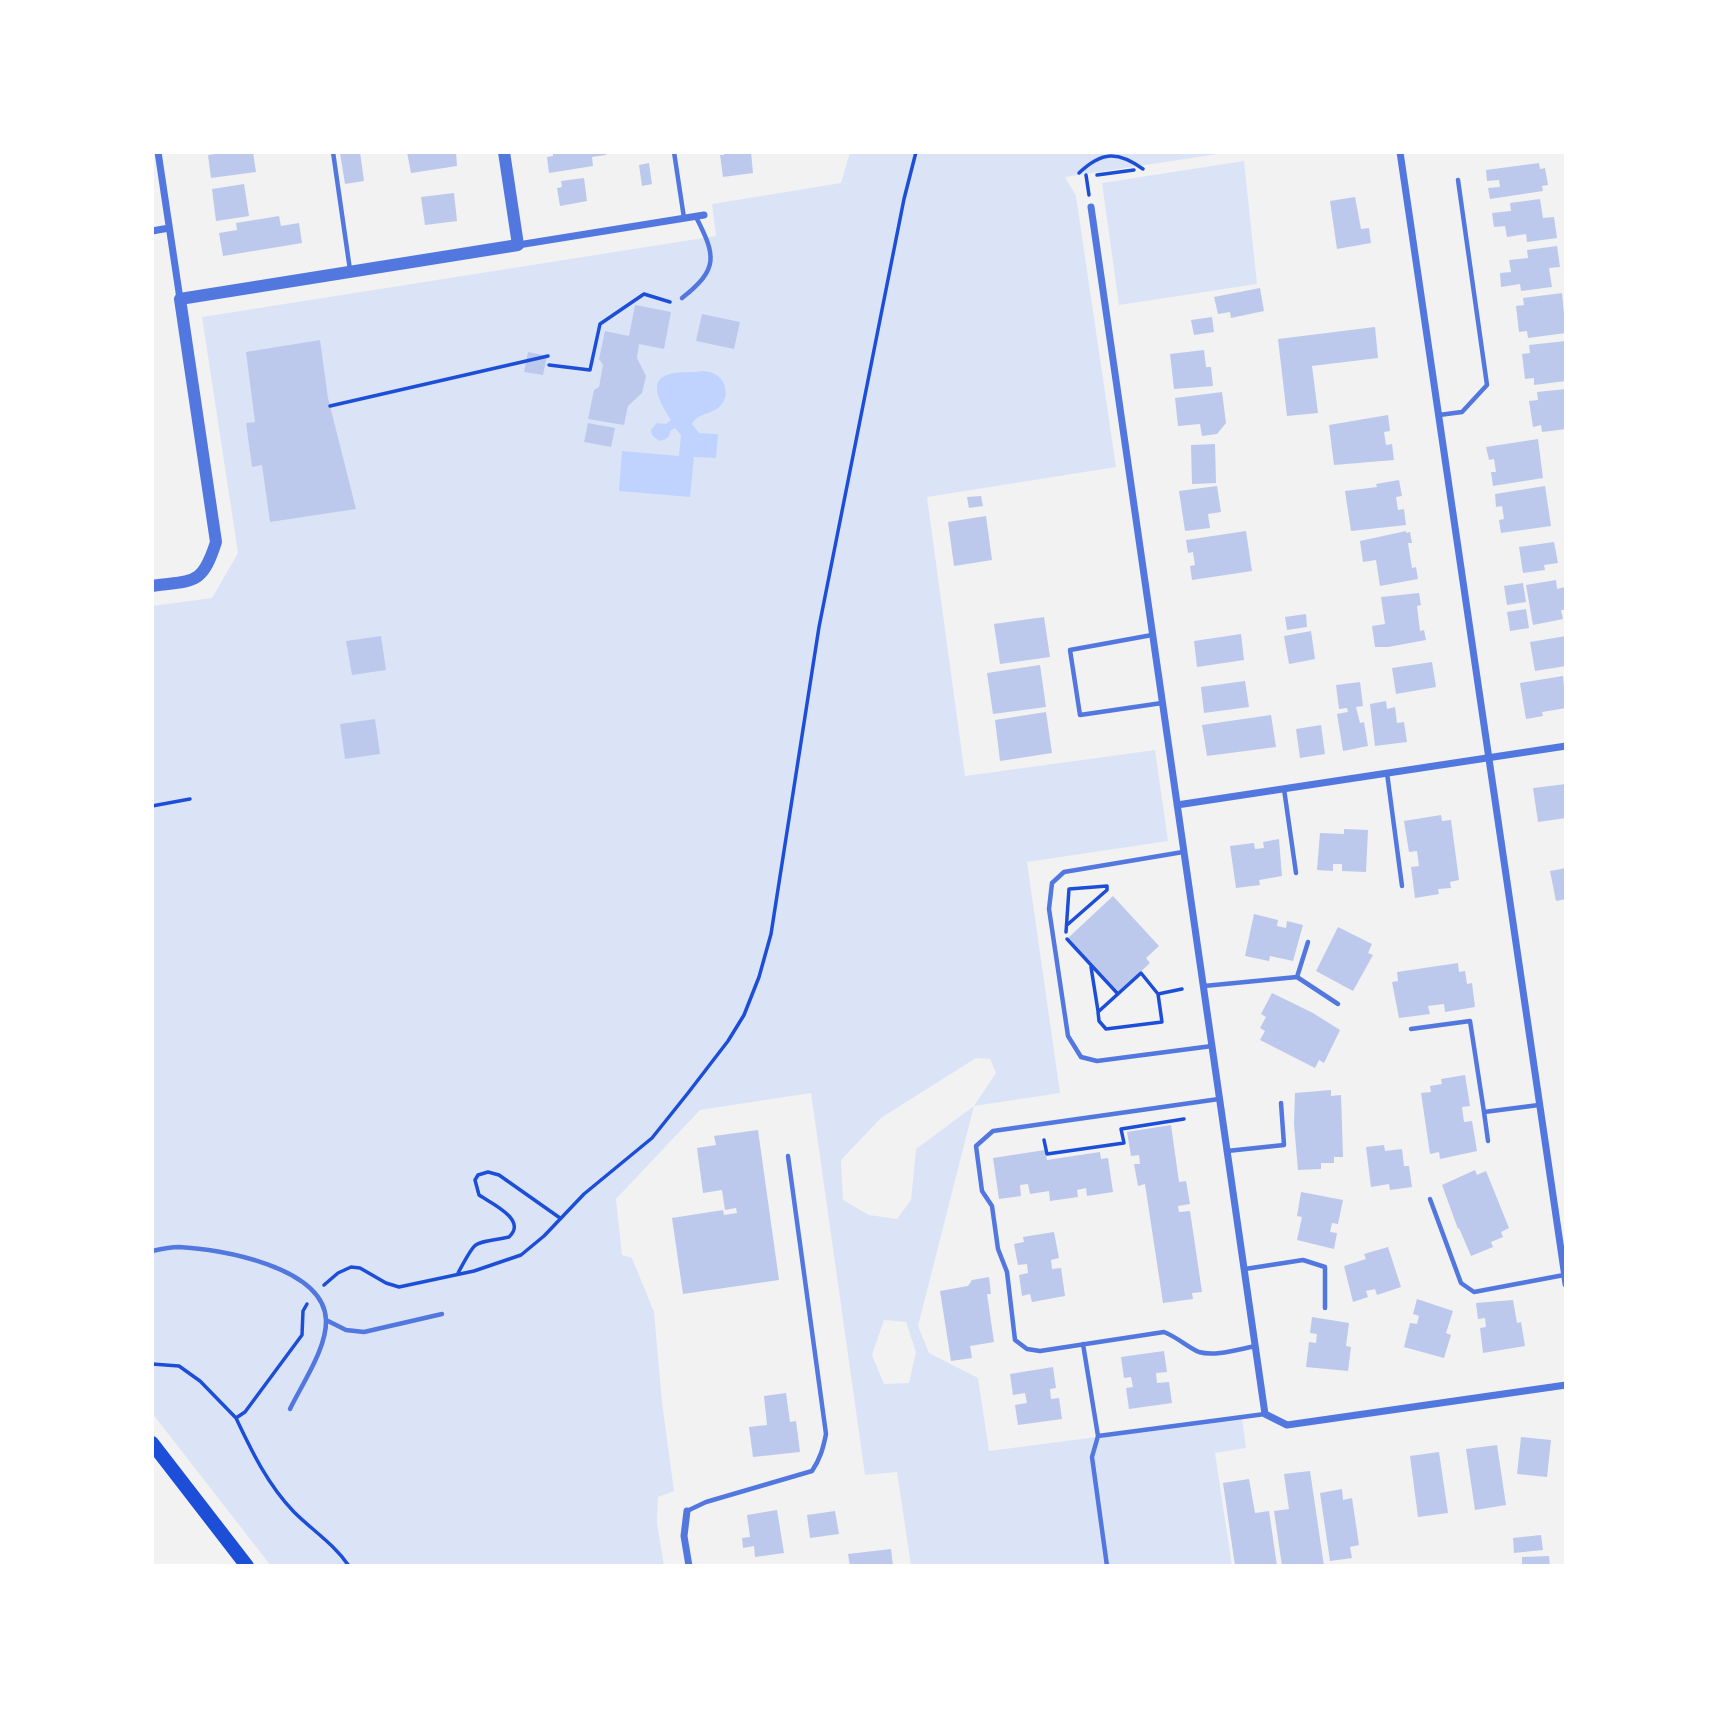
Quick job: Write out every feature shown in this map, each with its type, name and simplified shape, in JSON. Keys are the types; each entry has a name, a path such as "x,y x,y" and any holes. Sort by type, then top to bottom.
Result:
{"main road":[{"path":"152,1443 247,1566"}],"street":[{"path":"152,586 196,579 208,567 216,542 158,152"},
{"path":"504,152 517,245"},
{"path":"1400,152 1566,1284"},
{"path":"1091,207 1265,1414 1287,1424 1566,1385"},
{"path":"180,299 700,216"},
{"path":"152,231 169,228"},
{"path":"1177,805 1566,746"},
{"path":"687,1511 684,1535 689,1566"}],"lane":[{"path":"332,152 350,270"},
{"path":"674,152 684,218"},
{"path":"1439,415 1462,412 1487,385 1458,180"},
{"path":"682,298 697,286 710,268 712,253 700,216"},
{"path":"1152,635 1070,650 1080,715 1162,703"},
{"path":"1387,773 1402,886"},
{"path":"1284,788 1296,873"},
{"path":"1183,852 1064,872 1052,883 1049,909 1068,1036 1081,1057 1097,1061 1212,1046"},
{"path":"1297,977 1308,942"},
{"path":"1203,986 1297,977 1338,1004"},
{"path":"1410,1029 1470,1021 1488,1141"},
{"path":"1220,1099 993,1131 976,1146 982,1191 992,1206 998,1249 1007,1272 1015,1340 1027,1349 1040,1350 1164,1332 1178,1337 1198,1352 1211,1353 1256,1346"},
{"path":"1227,1151 1284,1145 1281,1103"},
{"path":"1485,1112 1539,1105"},
{"path":"687,1511 706,1502 812,1471 824,1448 826,1434 788,1156"},
{"path":"1430,1199 1461,1283 1474,1292 1564,1275"},
{"path":"152,1251 176,1247 248,1258 293,1276 317,1293 324,1305 325,1337 290,1409"},
{"path":"1245,1269 1303,1260 1325,1267 1325,1308"},
{"path":"326,1320 346,1330 364,1332 442,1314"},
{"path":"1083,1344 1098,1437 1092,1457 1107,1566"},
{"path":"1098,1437 1265,1414"}],"path":[{"path":"326,1284 338,1273 360,1268 399,1287 500,1264 521,1255 544,1236 584,1194 652,1138 728,1041 744,1014 759,977 771,934 819,627 904,200 916,152"},
{"path":"1079,173 1091,162 1116,154 1143,169"},
{"path":"1097,174 1134,170"},
{"path":"1087,175 1091,207"},
{"path":"550,365 590,370 600,324 644,294 670,302 682,298"},
{"path":"330,406 548,356"},
{"path":"152,806 190,799"},
{"path":"1067,925 1107,890 1107,886 1069,889 1066,937 1118,994"},
{"path":"1091,965 1099,1021 1107,1029 1162,1022 1158,994 1141,973 1098,1012"},
{"path":"1158,994 1182,989"},
{"path":"1044,1140 1047,1154 1124,1143 1121,1129 1187,1118"},
{"path":"457,1274 474,1244 509,1237 514,1230 514,1222 509,1216 479,1195 475,1180 478,1175 488,1172 499,1175 560,1218"},
{"path":"236,1418 245,1412 302,1335 303,1311 308,1301"},
{"path":"152,1364 179,1366 200,1381 236,1418 274,1489 295,1513 333,1546 349,1566"}],"shaded area":[{"path":"850,152 1232,152 1065,177 1076,196 1116,467 927,497 965,776 1155,750 1168,841 1027,862 1060,1093 974,1106 918,1326 929,1353 978,1378 989,1451 1242,1418 1246,1448 1215,1453 1232,1566 911,1566 897,1472 865,1475 811,1093 700,1110 616,1199 622,1255 632,1258 654,1312 674,1491 658,1497 657,1523 664,1566 271,1566 152,1413 152,606 212,598 238,553 202,317 716,236 712,204 841,183","holes":["976,1058 990,1059 996,1073 974,1106 916,1149 911,1200 897,1219 869,1215 843,1200 841,1160 881,1118","884,1320 906,1322 916,1352 909,1383 884,1384 872,1355"]},
{"path":"1244,161 1257,284 1119,305 1102,183"}],"water":[{"path":"703,371 720,378 726,395 719,407 695,419 692,424 699,433 718,434 716,458 694,457 690,497 619,491 622,451 679,456 681,435 675,428 663,440 659,441 652,435 651,430 657,423 666,424 671,420 658,395 658,382 670,374"}],"building":[{"path":"253,152 256,172 211,178 208,155"},
{"path":"360,152 364,181 345,184 340,153"},
{"path":"407,152 456,152 457,166 411,173"},
{"path":"553,152 605,152 606,155 592,157 593,166 549,173 547,157 553,156"},
{"path":"724,152 751,152 753,173 723,177 720,155 724,155"},
{"path":"649,163 652,184 642,186 639,165"},
{"path":"1539,163 1540,169 1545,168 1548,185 1542,186 1543,191 1490,199 1488,188 1500,187 1499,180 1487,181 1486,170"},
{"path":"584,178 587,201 560,206 557,188 562,187 561,181"},
{"path":"244,184 249,216 216,221 212,189"},
{"path":"454,193 457,221 425,225 421,197"},
{"path":"1355,197 1361,229 1369,228 1371,243 1337,249 1330,201"},
{"path":"1540,199 1543,218 1554,217 1557,238 1527,242 1526,234 1507,237 1505,226 1494,227 1492,213 1511,211 1510,203"},
{"path":"279,216 281,226 299,223 302,243 223,256 219,233 237,230 236,223"},
{"path":"1557,246 1560,267 1549,268 1552,287 1521,291 1520,284 1501,287 1500,273 1511,272 1509,260 1528,258 1527,250"},
{"path":"1260,288 1264,311 1231,318 1230,312 1218,314 1214,297"},
{"path":"1562,293 1566,333 1528,338 1527,331 1519,332 1516,306 1524,305 1523,298"},
{"path":"635,305 671,312 664,349 639,344 637,358 646,376 642,393 628,406 624,425 588,419 594,390 599,387 603,365 599,359 605,331 629,336"},
{"path":"702,314 740,322 734,349 696,341"},
{"path":"1212,317 1214,332 1194,335 1191,320"},
{"path":"1375,327 1378,358 1312,366 1318,413 1287,416 1278,339"},
{"path":"320,340 328,398 356,509 270,522 262,465 252,467 246,423 255,422 246,352"},
{"path":"1566,341 1566,381 1534,385 1534,378 1525,379 1522,354 1530,353 1529,345"},
{"path":"1204,350 1206,367 1211,367 1213,386 1174,389 1170,354"},
{"path":"528,352 547,356 543,375 524,372"},
{"path":"1566,389 1566,429 1542,432 1541,425 1533,427 1529,401 1538,400 1537,392"},
{"path":"1222,392 1226,423 1217,434 1202,436 1200,424 1178,426 1175,398"},
{"path":"1388,415 1390,431 1384,432 1386,445 1392,444 1394,460 1334,465 1329,425"},
{"path":"588,423 615,428 611,447 584,442"},
{"path":"1538,439 1543,478 1493,486 1491,472 1496,472 1494,459 1489,460 1486,447"},
{"path":"1215,444 1216,483 1192,484 1191,445"},
{"path":"1399,480 1402,496 1396,497 1398,510 1404,509 1406,525 1351,531 1345,491 1377,487 1376,484"},
{"path":"1217,486 1221,512 1208,514 1210,528 1185,531 1179,491"},
{"path":"1545,486 1551,526 1501,533 1499,520 1504,519 1502,506 1496,507 1495,494"},
{"path":"981,496 983,506 969,508 967,497"},
{"path":"986,516 992,560 954,566 948,522"},
{"path":"1246,531 1252,571 1192,580 1190,566 1195,565 1193,552 1188,553 1186,540"},
{"path":"1410,532 1412,543 1408,543 1412,568 1416,567 1418,579 1380,586 1376,560 1363,562 1360,541"},
{"path":"1554,542 1558,563 1544,565 1545,570 1523,573 1519,547"},
{"path":"1556,580 1557,589 1565,587 1566,610 1561,610 1563,619 1533,625 1526,585"},
{"path":"1523,583 1526,602 1507,605 1504,586"},
{"path":"1419,593 1421,605 1417,606 1420,631 1424,630 1426,640 1375,647 1372,626 1385,624 1381,597"},
{"path":"1526,609 1529,628 1510,631 1507,612"},
{"path":"1306,614 1307,627 1287,630 1285,617"},
{"path":"1044,617 1050,657 1000,664 994,624"},
{"path":"1311,631 1315,659 1289,664 1284,636"},
{"path":"1241,634 1244,660 1197,667 1194,641"},
{"path":"381,636 386,670 352,675 346,641"},
{"path":"1566,636 1566,666 1535,671 1530,642"},
{"path":"1432,662 1436,687 1396,694 1392,668"},
{"path":"1040,665 1046,707 993,714 987,673"},
{"path":"1563,676 1566,708 1542,712 1543,716 1526,719 1520,683"},
{"path":"1245,681 1249,707 1204,713 1201,687"},
{"path":"1360,682 1363,706 1356,707 1360,723 1364,722 1368,746 1343,751 1337,714 1348,712 1347,708 1339,709 1336,685"},
{"path":"1386,701 1387,709 1395,707 1397,723 1404,722 1407,742 1375,746 1370,704"},
{"path":"1046,712 1052,753 1000,761 995,720"},
{"path":"1271,715 1276,747 1207,756 1202,725"},
{"path":"375,719 380,754 345,759 340,724"},
{"path":"1321,725 1325,754 1300,758 1296,729"},
{"path":"1566,784 1566,818 1538,822 1533,788"},
{"path":"1441,815 1442,821 1451,820 1459,880 1450,882 1451,888 1438,889 1439,894 1415,898 1411,867 1419,866 1417,851 1409,852 1404,821"},
{"path":"1344,829 1368,830 1366,872 1342,871 1342,864 1333,864 1333,871 1317,870 1320,833 1344,834"},
{"path":"1279,839 1282,876 1259,880 1260,885 1236,888 1230,846 1254,843 1255,849 1264,848 1263,842"},
{"path":"1566,868 1566,899 1556,901 1550,871"},
{"path":"1113,896 1159,946 1146,958 1150,963 1119,992 1068,938"},
{"path":"1254,914 1278,920 1277,926 1286,928 1287,921 1303,925 1293,961 1270,956 1269,961 1245,956"},
{"path":"1338,927 1372,944 1368,953 1373,955 1353,991 1316,971"},
{"path":"1458,963 1459,972 1465,971 1467,984 1472,983 1475,1007 1445,1012 1444,1004 1428,1006 1430,1014 1399,1018 1392,982 1398,981 1397,972"},
{"path":"1272,993 1340,1030 1324,1063 1319,1060 1315,1068 1260,1040 1265,1031 1260,1028 1266,1017 1261,1014"},
{"path":"1465,1075 1470,1106 1462,1107 1464,1122 1472,1121 1477,1151 1440,1159 1439,1152 1430,1154 1421,1093 1431,1092 1430,1086 1442,1084 1441,1079"},
{"path":"1331,1090 1331,1096 1341,1095 1343,1157 1334,1157 1334,1163 1321,1163 1321,1169 1298,1170 1294,1124 1295,1093"},
{"path":"1171,1125 1179,1182 1186,1181 1190,1204 1178,1206 1179,1212 1190,1211 1202,1292 1192,1293 1193,1299 1163,1303 1145,1184 1138,1186 1134,1164 1140,1164 1139,1155 1131,1156 1127,1132"},
{"path":"758,1130 779,1280 683,1294 672,1218 723,1210 724,1215 737,1213 736,1208 725,1210 722,1190 703,1193 697,1148 716,1145 714,1136"},
{"path":"1384,1145 1385,1151 1402,1149 1404,1166 1409,1166 1412,1187 1390,1190 1389,1184 1371,1187 1366,1147"},
{"path":"1045,1150 1047,1160 1100,1152 1101,1159 1108,1158 1113,1192 1087,1196 1086,1188 1077,1190 1078,1197 1050,1201 1049,1191 1030,1194 1028,1184 1020,1185 1021,1196 999,1199 993,1158"},
{"path":"1475,1170 1477,1175 1486,1171 1509,1228 1501,1232 1503,1237 1491,1242 1493,1247 1471,1256 1442,1185"},
{"path":"1301,1192 1343,1200 1338,1224 1332,1223 1330,1232 1337,1233 1334,1249 1297,1240 1302,1217 1297,1216"},
{"path":"1054,1232 1059,1258 1051,1260 1052,1269 1061,1268 1065,1296 1032,1302 1030,1294 1022,1296 1019,1275 1028,1273 1027,1264 1018,1265 1014,1244 1024,1242 1023,1237"},
{"path":"1388,1247 1401,1287 1377,1295 1375,1289 1366,1291 1368,1297 1353,1302 1344,1266 1366,1259 1364,1254"},
{"path":"989,1277 991,1294 987,1294 994,1342 970,1346 972,1358 951,1361 940,1291 968,1286 972,1280"},
{"path":"1417,1299 1453,1311 1446,1333 1451,1335 1444,1358 1404,1347 1410,1323 1417,1324 1419,1316 1413,1314"},
{"path":"1513,1300 1517,1323 1521,1322 1525,1346 1483,1353 1480,1328 1486,1327 1485,1318 1478,1319 1476,1303"},
{"path":"1312,1317 1349,1323 1346,1346 1351,1347 1348,1371 1306,1367 1309,1342 1316,1343 1317,1334 1310,1333"},
{"path":"1164,1351 1167,1372 1156,1373 1157,1383 1169,1382 1172,1403 1129,1409 1126,1388 1133,1387 1131,1377 1124,1378 1121,1357"},
{"path":"1053,1367 1056,1388 1050,1389 1051,1399 1059,1398 1062,1419 1018,1425 1015,1405 1027,1403 1025,1393 1013,1395 1010,1374"},
{"path":"786,1393 790,1422 796,1421 800,1452 753,1457 749,1427 767,1425 764,1396"},
{"path":"1521,1437 1551,1440 1547,1477 1517,1474"},
{"path":"1497,1445 1506,1505 1475,1510 1466,1449"},
{"path":"1439,1452 1448,1513 1418,1517 1410,1456"},
{"path":"1310,1471 1324,1566 1282,1566 1274,1511 1289,1509 1284,1474"},
{"path":"1249,1479 1255,1513 1269,1511 1277,1566 1235,1566 1223,1483"},
{"path":"1342,1489 1343,1500 1352,1498 1359,1545 1350,1547 1352,1558 1330,1561 1320,1493"},
{"path":"777,1510 784,1553 755,1557 754,1546 743,1548 742,1538 750,1537 747,1515"},
{"path":"835,1511 839,1534 810,1538 807,1515"},
{"path":"1541,1535 1543,1550 1514,1553 1513,1538"},
{"path":"891,1549 893,1566 850,1566 848,1554"},
{"path":"1549,1556 1550,1566 1522,1566 1522,1557"}]}
